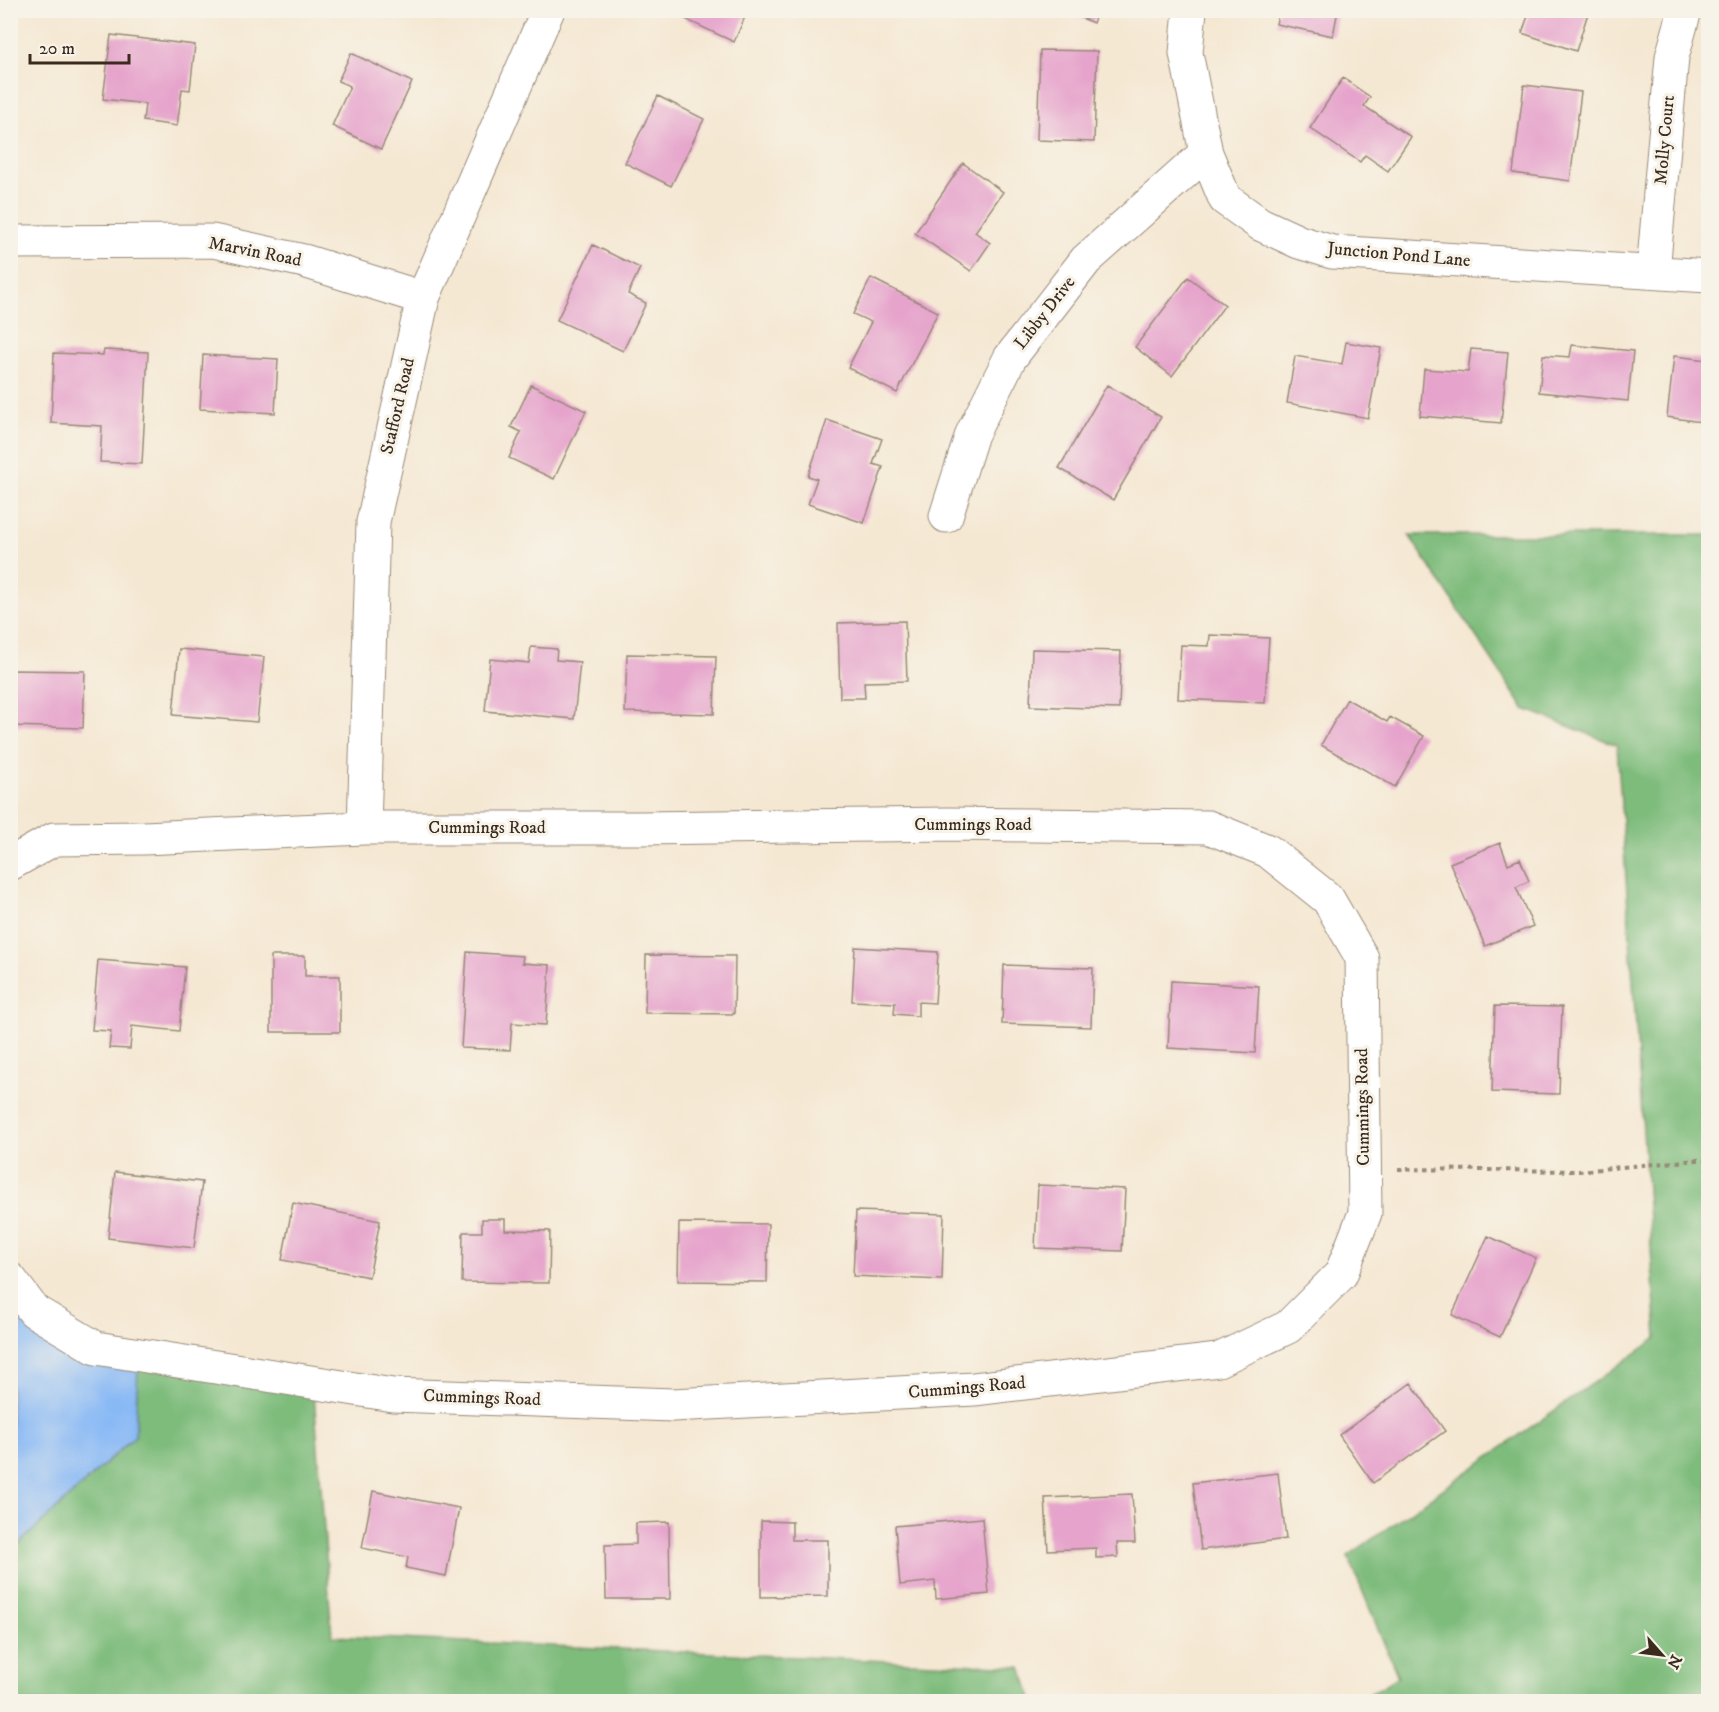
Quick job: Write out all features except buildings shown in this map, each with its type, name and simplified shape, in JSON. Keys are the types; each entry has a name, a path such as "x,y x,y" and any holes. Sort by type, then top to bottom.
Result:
{"street":[{"name":"Stafford Road","path":"364,828 373,522 423,298 548,10"},
{"name":"Junction Pond Lane","path":"1190,10 1186,53 1206,153 1225,199 1260,225 1299,242 1332,252 1708,276"},
{"name":"Molly Court","path":"1653,272 1672,57 1685,10"},
{"name":"Libby Drive","path":"946,516 972,434 1010,358 1086,260 1206,153"},
{"name":"Marvin Road","path":"10,242 213,241 304,261 423,298"},
{"name":"Cummings Road","path":"10,864 54,839 144,838 364,828 641,828 949,824 1208,827 1268,851 1328,899 1362,958 1365,1213 1341,1274 1288,1327 1218,1359 974,1389 673,1405 393,1395 96,1348 34,1311 10,1279"}],"path":[{"path":"1364,1168 1579,1171 1708,1160"}],"green space":[{"path":"1409,535 1708,535 1708,1701 1358,1701 1398,1677 1348,1556 1657,1338 1617,745 1524,709"},
{"path":"138,1365 314,1394 332,1636 1021,1667 1033,1701 11,1702 11,1551 135,1436"}],"water":[{"path":"11,1287 138,1365 135,1436 11,1551"}]}
